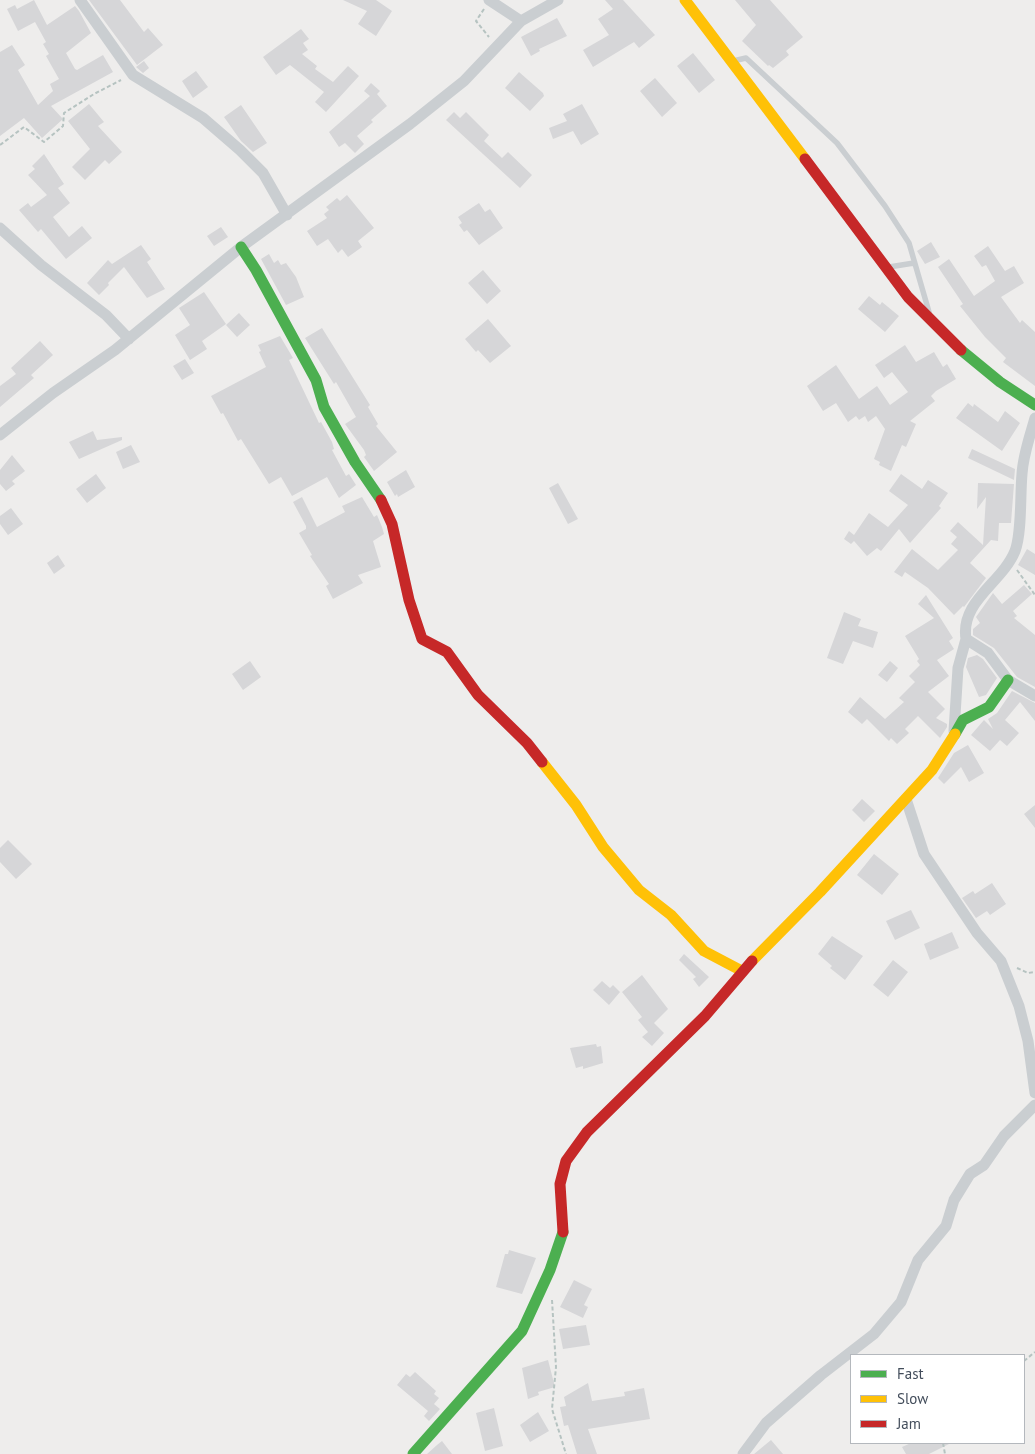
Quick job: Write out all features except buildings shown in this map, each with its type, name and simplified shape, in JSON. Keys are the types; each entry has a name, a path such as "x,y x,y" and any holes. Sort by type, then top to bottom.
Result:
{"street":[{"path":"80,0 133,75 203,118 240,150 264,173 287,215"},
{"path":"0,436 53,393 129,339 241,247 410,124 464,81 496,45 521,21 558,0"},
{"path":"685,0 885,267 934,327 972,362 1035,404"},
{"path":"492,2 521,21"},
{"path":"0,228 41,265 106,315 129,339"},
{"path":"241,247 256,270 316,380 324,407 355,462 383,503 392,524 409,600 422,639 447,652 478,696 527,743 576,805 603,848 639,890 671,915 704,951 742,971"},
{"path":"948,746 954,734 958,668 966,639 967,616 979,598 1002,573 1016,550 1022,472 1035,418"},
{"path":"966,639 988,653 1008,680 1035,696"},
{"path":"413,1454 522,1331 550,1270 563,1232 560,1184 566,1161 587,1132 705,1016 742,971 820,892 932,770 962,720 989,707 1008,680"},
{"path":"906,799 924,854 977,932 1001,961 1019,1006 1028,1041 1035,1093"},
{"path":"743,1454 766,1424 821,1375 874,1334 901,1302 918,1260 946,1226 954,1200 970,1174 984,1165 1004,1136 1035,1105"}],"lane":[{"path":"730,62 746,58 837,143 885,206 909,243 934,327"},
{"path":"885,267 914,263"}],"path":[{"path":"492,2 484,9 476,22 496,45"},
{"path":"0,145 24,127 44,142 62,126 64,113 94,94 133,75"},
{"path":"1016,550 1017,570 1035,595"},
{"path":"552,1297 556,1367 552,1409 566,1454"}],"traffic: fast":[{"path":"241,247 256,270 316,380 324,407 355,462 381,500"},
{"path":"961,350 1000,382 1035,405"},
{"path":"955,734 963,720 989,707 1008,680"},
{"path":"413,1454 522,1331 550,1270 563,1232"}],"traffic: slow":[{"path":"685,0 805,159"},
{"path":"752,961 820,892 932,770 955,734"},
{"path":"542,762 576,805 603,847 639,890 671,915 704,951 742,971"}],"traffic: jam":[{"path":"805,159 908,297 961,350"},
{"path":"381,500 392,524 409,600 422,639 447,652 478,695 527,743 542,762"},
{"path":"563,1232 560,1184 566,1161 587,1132 705,1016 752,961"}]}
